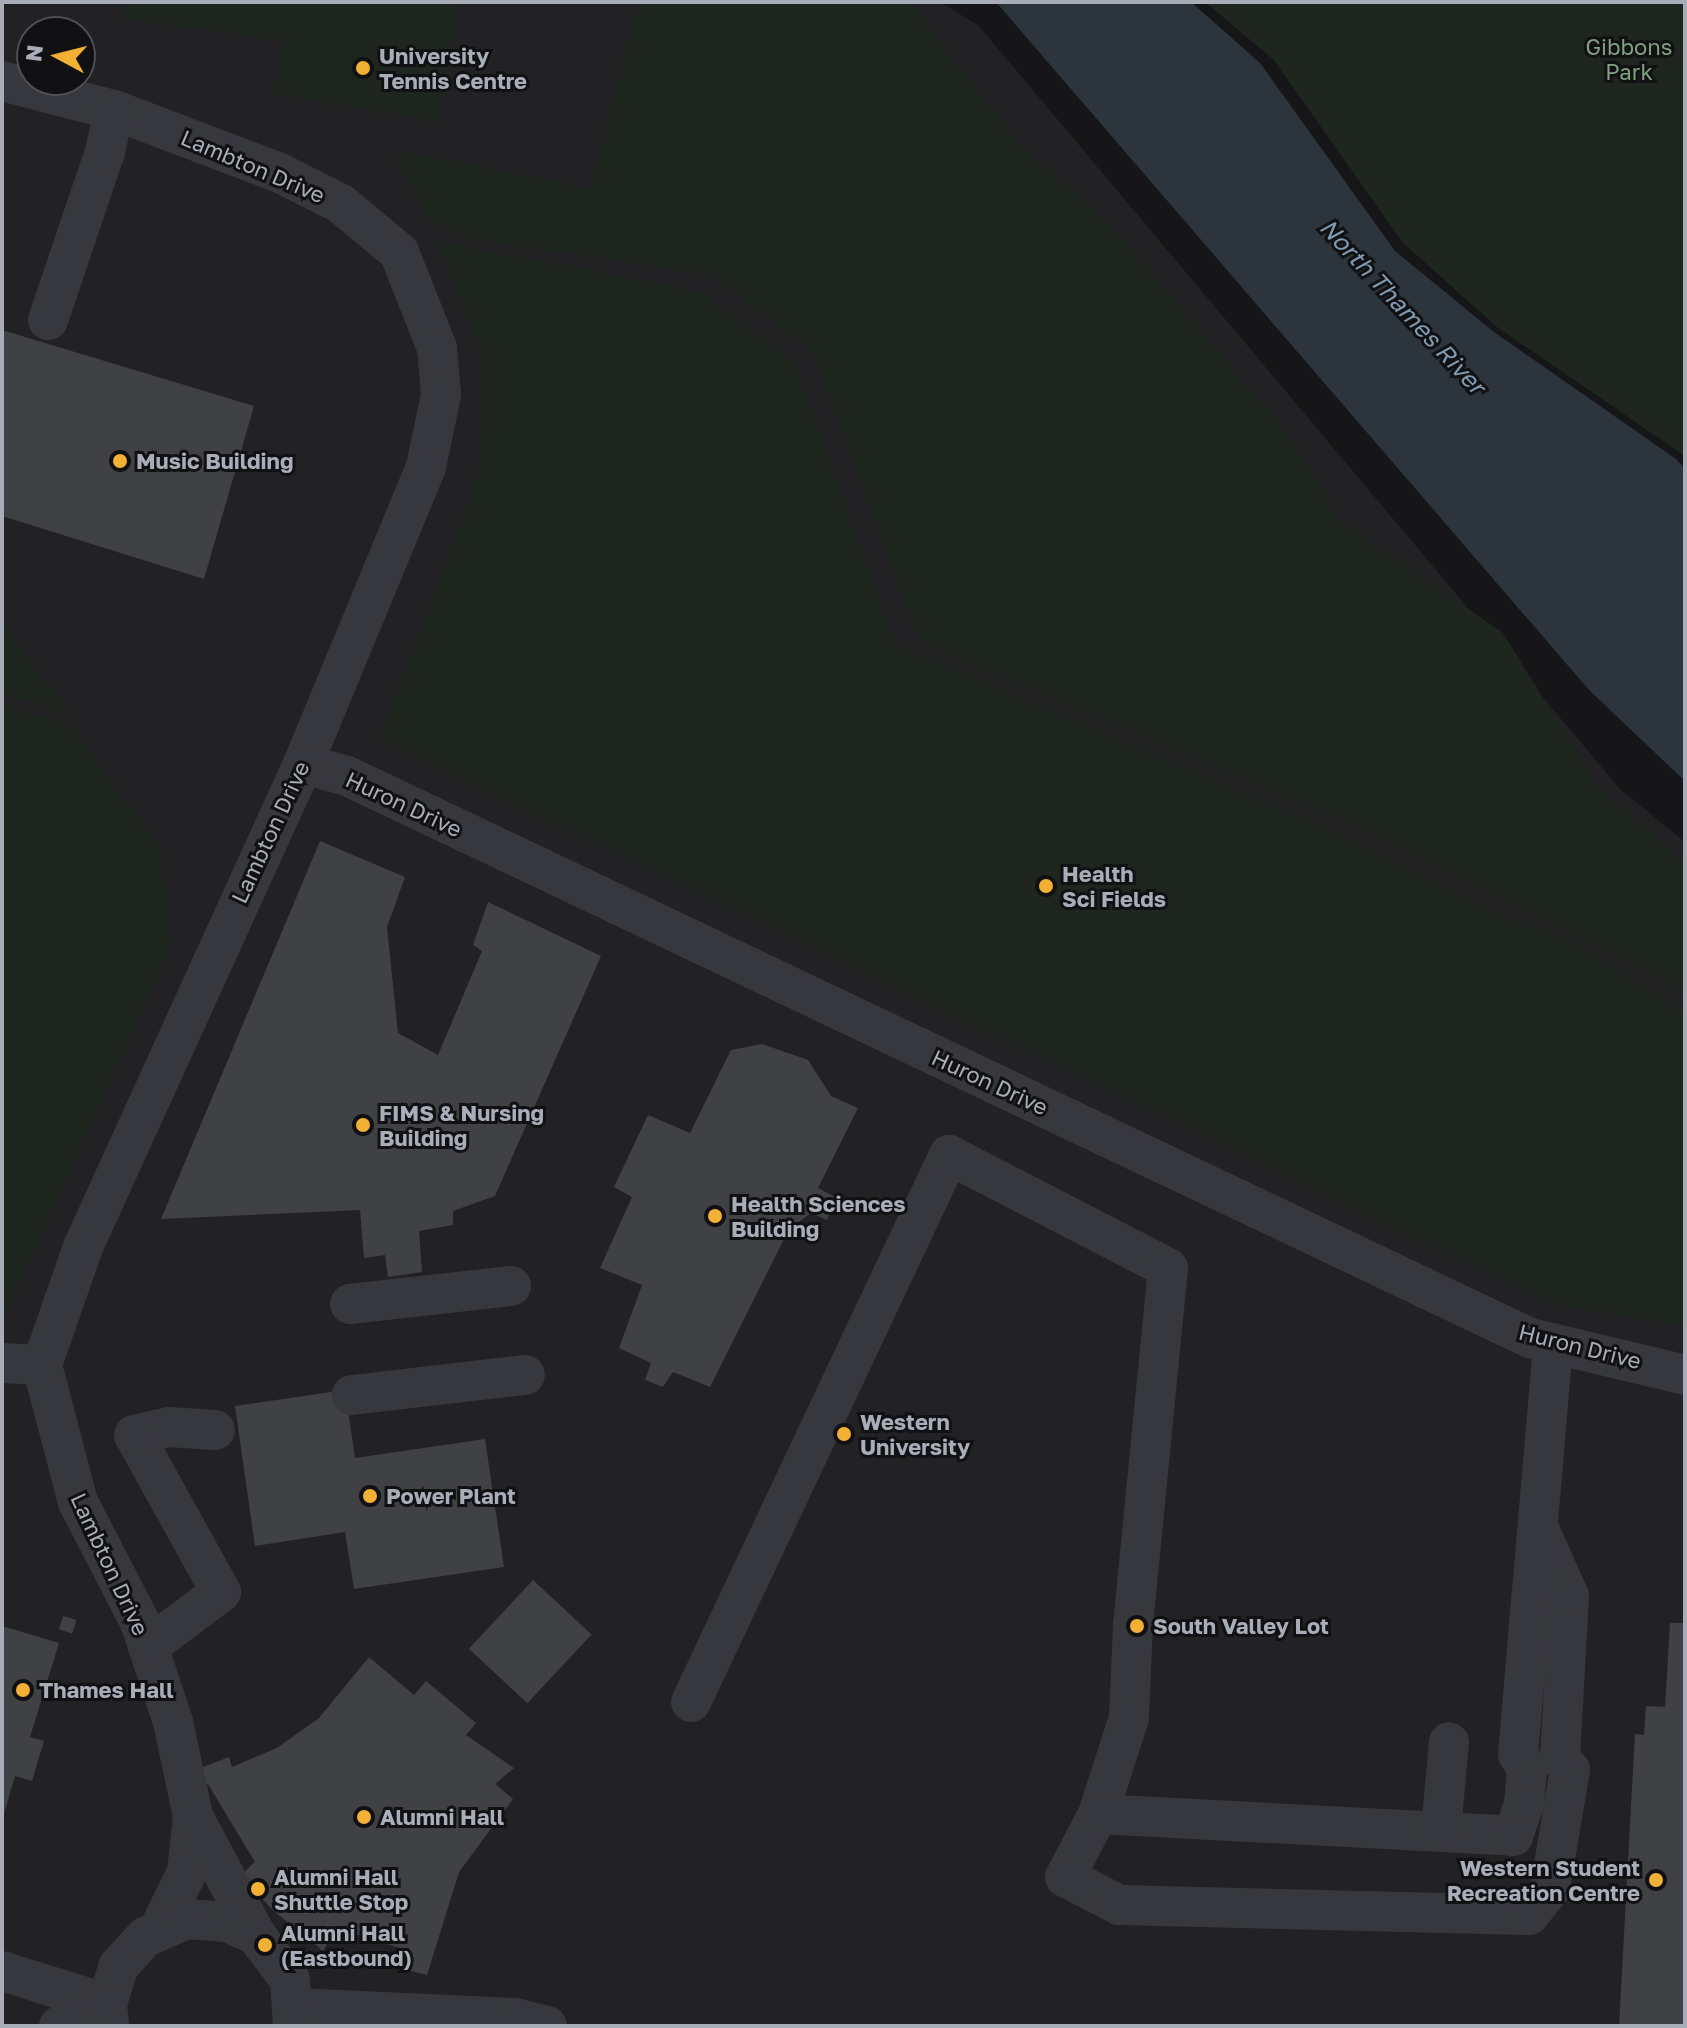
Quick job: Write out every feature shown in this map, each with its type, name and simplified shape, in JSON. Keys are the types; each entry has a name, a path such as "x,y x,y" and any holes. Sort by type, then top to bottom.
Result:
{"street":[{"name":"Lambton Drive","path":"2,81 114,110 280,173 341,204 399,252 437,348 441,395 426,467 303,764 83,1247 42,1365 78,1502 148,1647 173,1722 193,1816 256,1935 281,1962 294,2017"},
{"path":"48,320 105,152 114,110"},
{"name":"Huron Drive","path":"303,764 347,776 1502,1325 1553,1343 1685,1375"},
{"path":"691,1702 949,1155 1168,1268 1133,1624 1129,1718 1098,1814 1065,1877 1119,1905 1529,1915 1550,1889 1558,1824 1546,1811 1548,1769 1560,1758 1569,1596 1539,1529"},
{"path":"350,1304 511,1286"},
{"path":"1098,1814 1513,1836 1514,1822 1503,1800 1505,1769 1518,1754 1553,1343"},
{"path":"2,1363 42,1365"},
{"path":"352,1395 525,1375"},
{"path":"148,1647 221,1592 134,1435 169,1427 215,1430"},
{"path":"1441,1830 1449,1742"},
{"name":"Lambton Drive","path":"108,2015 118,1967 152,1932 187,1872 193,1816"},
{"path":"152,1932 187,1919 227,1922 256,1935"},
{"path":"2,1971 108,2015"},
{"path":"59,2026 108,2015"},
{"path":"294,2017 515,2018 547,2026"}],"shaded area":[{"name":"Western University","path":"2,2 940,2 979,26 1620,789 1685,842 1685,2026 2,2026"}],"green space":[{"name":"University Tennis Centre","path":"125,2 460,2 437,122 275,94 284,41 122,18"},
{"path":"638,2 910,2 1018,143 1113,227 1295,442 1339,519 1503,633 1597,785 1685,863 1685,996 1652,973 1334,817 920,643 814,353 713,275 479,240 433,224 394,158 415,153 591,189"},
{"name":"Gibbons Park","path":"1205,2 1685,2 1685,456 1497,327 1403,243 1273,59"},
{"name":"Health Sci Fields","path":"438,241 702,292 794,360 895,643 1323,826 1498,913 1573,941 1685,1012 1685,1326 1552,1303 380,739 469,503 480,461 482,351"},
{"path":"2,620 70,714 2,694"},
{"path":"2,705 69,723 160,848 172,944 2,1323"}],"water":[{"name":"North Thames River","path":"996,2 1191,2 1260,63 1395,251 1494,332 1676,459 1685,469 1685,781 1589,690"}],"building":[{"name":"Music Building","path":"2,330 254,406 204,579 2,516"},
{"name":"FIMS & Nursing Building","path":"320,841 405,877 387,927 398,1033 438,1055 482,951 473,945 488,902 601,956 495,1196 453,1211 453,1225 419,1231 422,1272 388,1277 385,1255 364,1258 360,1210 161,1219"},
{"name":"Health Sciences Building","path":"762,1044 808,1060 831,1096 858,1108 818,1188 837,1198 827,1220 811,1213 789,1229 710,1387 673,1372 663,1387 645,1380 651,1363 619,1348 642,1285 600,1268 632,1197 614,1187 648,1115 690,1133 731,1050"},
{"name":"Power Plant","path":"345,1390 355,1458 485,1439 504,1567 354,1589 345,1532 255,1546 235,1406"},
{"path":"533,1580 592,1635 527,1703 469,1649"},
{"path":"63,1616 76,1620 72,1633 59,1629"},
{"name":"Western Student Recreation Centre","path":"1670,1623 1685,1623 1685,2026 1619,2026 1635,1734 1644,1735 1646,1706 1665,1707"},
{"name":"Thames Hall","path":"2,1626 59,1643 30,1737 44,1741 32,1781 15,1776 3,1817"},
{"name":"Alumni Hall","path":"369,1657 414,1695 426,1681 476,1723 466,1735 514,1768 495,1784 513,1799 459,1872 427,1975 404,1969 409,1951 336,1928 323,1951 275,1912 240,1876 255,1862 208,1784 200,1791 193,1771 229,1757 232,1767 277,1748 319,1718"}],"place":[{"name":"University Tennis Centre","path":"363,68"},
{"name":"Music Building","path":"120,461"},
{"name":"Health Sci Fields","path":"1046,886"},
{"name":"FIMS & Nursing Building","path":"363,1125"},
{"name":"Health Sciences Building","path":"715,1216"},
{"name":"Western University","path":"844,1434"},
{"name":"Power Plant","path":"370,1496"},
{"name":"South Valley Lot","path":"1137,1626"},
{"name":"Thames Hall","path":"23,1690"},
{"name":"Alumni Hall","path":"364,1817"},
{"name":"Western Student Recreation Centre","path":"1656,1880"},
{"name":"Alumni Hall Shuttle Stop","path":"258,1889"},
{"name":"Alumni Hall (Eastbound)","path":"265,1945"}]}
